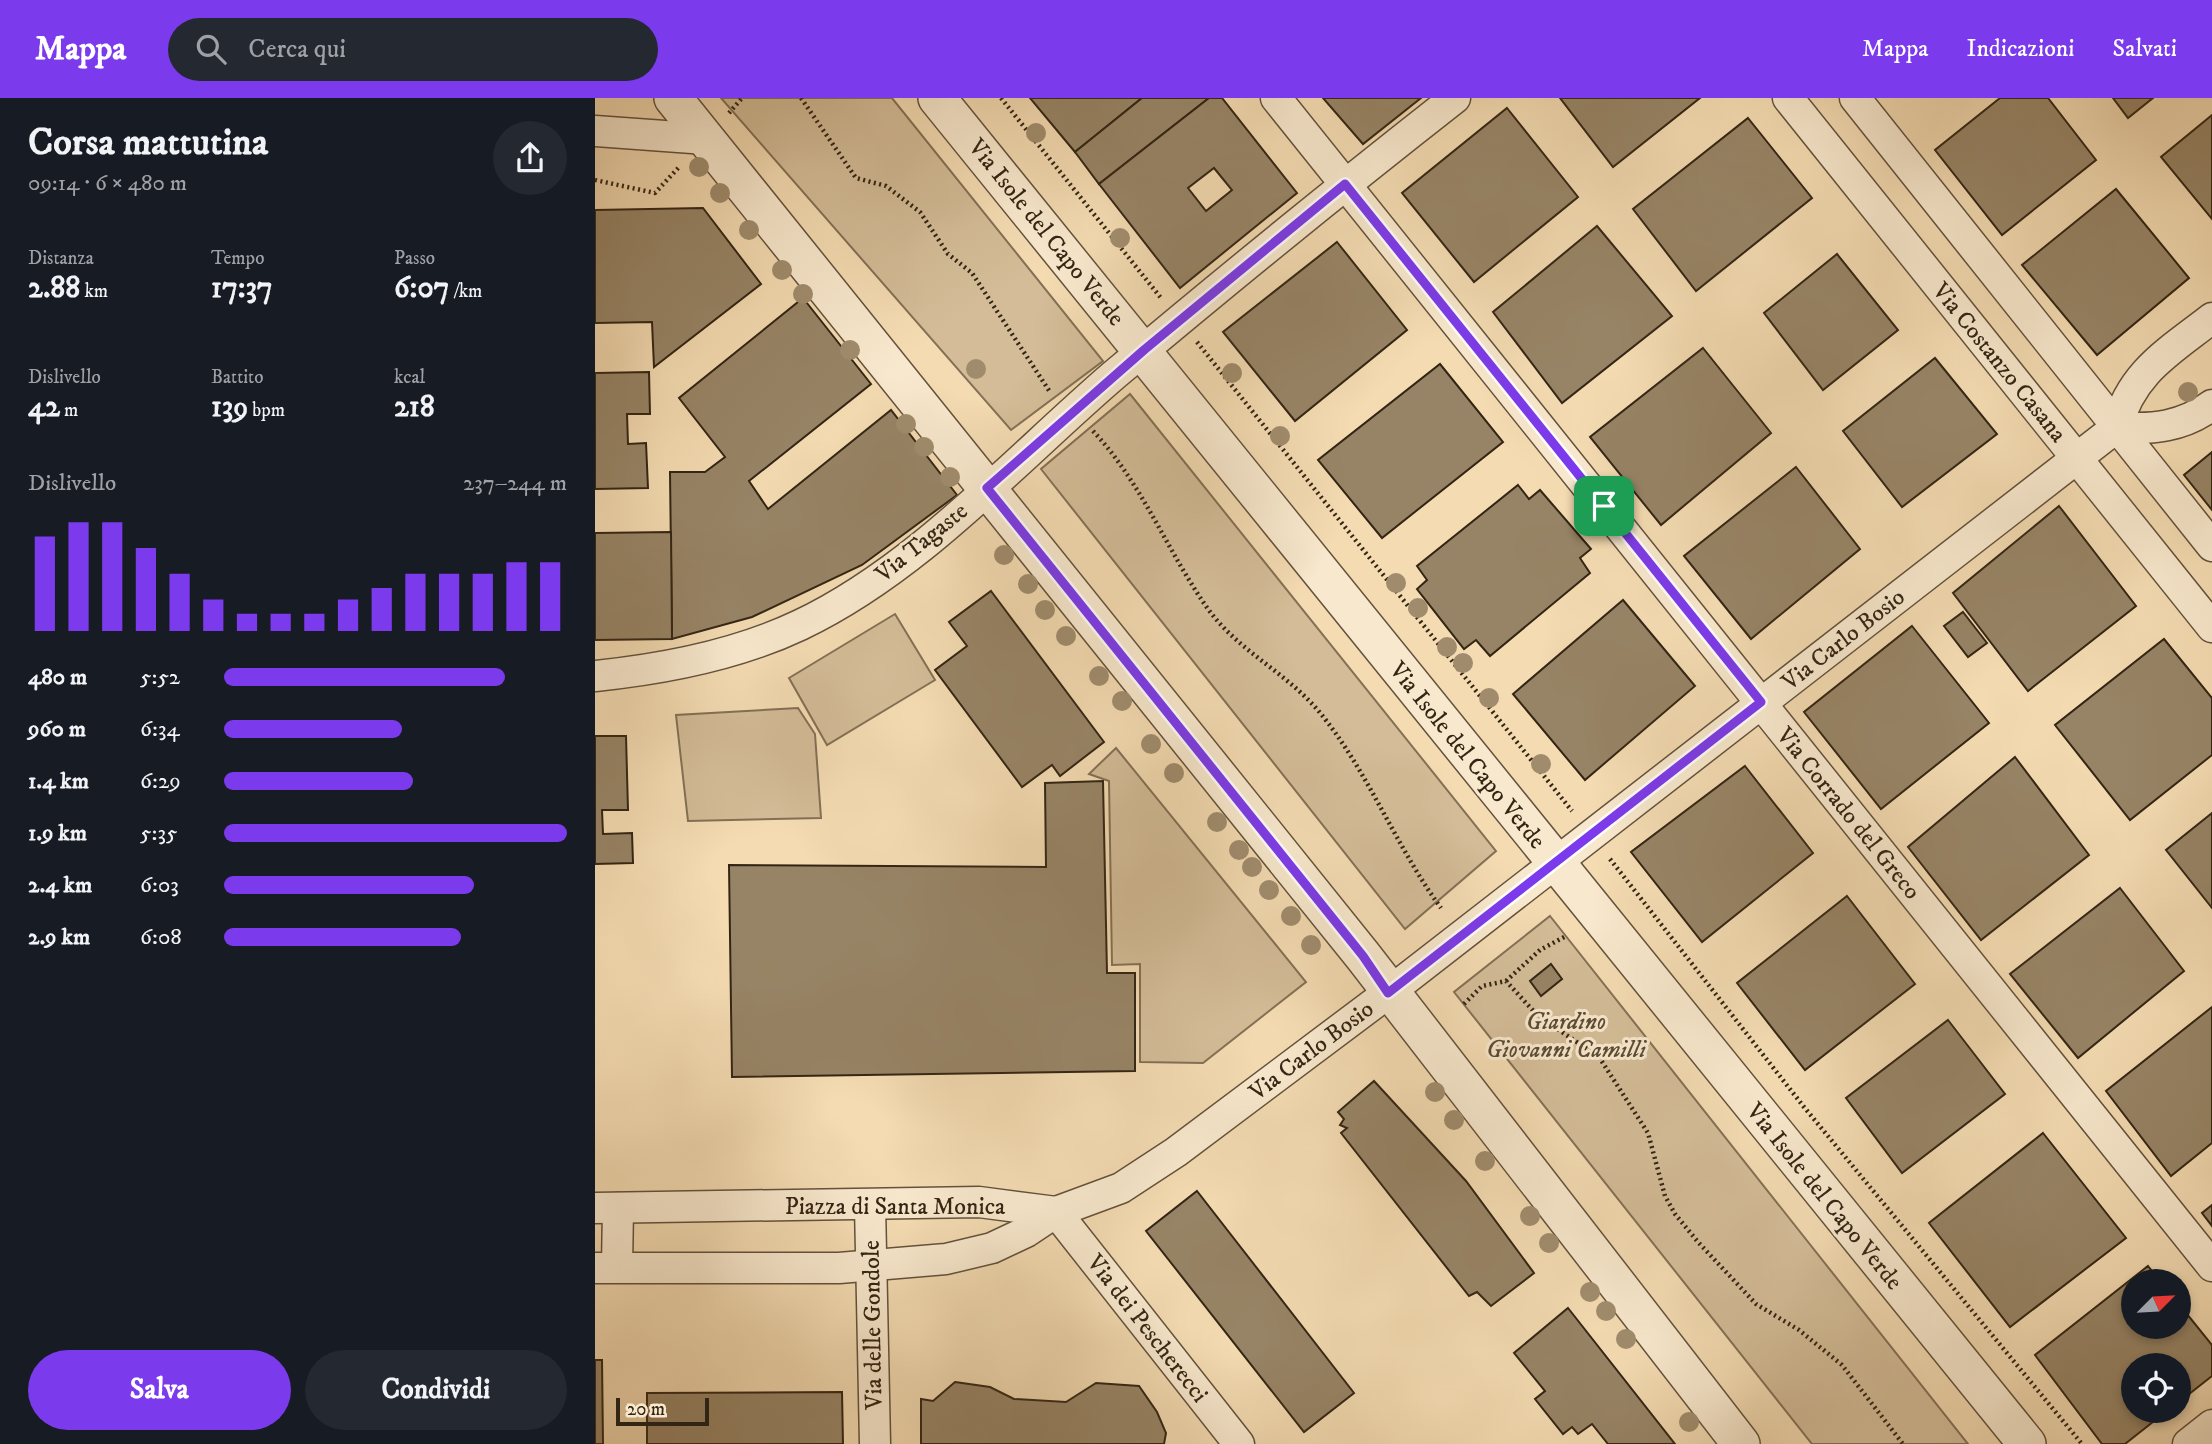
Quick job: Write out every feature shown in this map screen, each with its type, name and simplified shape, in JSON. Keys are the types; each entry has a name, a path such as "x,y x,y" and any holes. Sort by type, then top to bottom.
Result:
{"street":[{"path":"673,98 1363,956 1388,993 1741,1444"},
{"name":"Via Isole del Capo Verde","path":"937,98 1144,350 1555,863 2027,1444"},
{"name":"Via Corrado del Greco","path":"1276,98 2212,1266"},
{"name":"Via Tagaste","path":"595,676 687,661 754,643 800,625 845,599 910,555 1144,350 1345,184 1455,98"},
{"name":"Via Costanzo Casana","path":"1788,98 2212,627"},
{"name":"Via Costanzo Casana","path":"1855,98 2212,546"},
{"path":"595,131 706,139"},
{"name":"Via Carlo Bosio","path":"1056,1212 1121,1188 1149,1170 1388,993 2078,459 2117,427 2123,406 2136,383 2159,359 2212,318"},
{"path":"2117,427 2157,429 2174,425 2212,405"},
{"name":"Piazza di Santa Monica","path":"606,1208 979,1202 1056,1212"},
{"name":"Via delle Gondole","path":"870,1205 875,1444"},
{"path":"606,1208 606,1268"},
{"name":"Piazza di Santa Monica","path":"606,1268 871,1266 946,1259 992,1248 1026,1232 1056,1212"},
{"name":"Via dei Pescherecci","path":"1056,1212 1239,1444"},
{"path":"2188,1444 2212,1425"}],"path":[{"path":"800,98 856,178 886,186 920,212 948,254 972,273 1053,398"},
{"path":"1001,98 1591,835 1804,1107 2082,1444"},
{"path":"595,180 655,193 706,139"},
{"path":"1090,428 1126,470 1180,565 1217,620 1249,651 1300,690 1332,729 1441,908"},
{"path":"1464,1004 1482,986 1506,981 1540,950 1566,936"},
{"path":"1506,981 1538,1016 1599,1057 1648,1133 1665,1196 1675,1214 1698,1241 1756,1304 1799,1329 1842,1365 1903,1444"}],"green space":[{"path":"721,98 892,98 1103,361 1011,430"},
{"path":"1130,394 1496,851 1405,929 1041,469"},
{"path":"895,614 935,680 827,745 789,678"},
{"path":"798,708 815,734 821,818 688,821 676,715"},
{"path":"1116,748 1306,982 1203,1063 1140,1062 1140,964 1112,965 1109,781 1089,774"},
{"name":"Giardino Giovanni Camilli","path":"1550,916 1968,1444 1812,1444 1454,992"}],"building":[{"path":"1030,98 1142,98 1075,152"},
{"path":"1142,98 1209,98 1099,184 1075,152"},
{"path":"1209,98 1222,98 1297,193 1180,288 1099,184","holes":["1214,168 1232,190 1206,211 1188,188"]},
{"path":"1323,98 1421,98 1363,144"},
{"path":"1560,98 1700,98 1613,167"},
{"path":"2000,98 2048,98 2096,160 2002,235 1935,150"},
{"path":"2113,98 2153,98 2128,118"},
{"path":"1507,108 1578,197 1474,282 1402,193"},
{"path":"2212,115 2212,219 2161,157"},
{"path":"1748,118 1812,198 1696,291 1633,209"},
{"path":"2116,189 2189,278 2097,355 2022,265"},
{"path":"703,208 761,284 654,367 652,322 595,323 595,210"},
{"path":"1597,226 1672,316 1562,403 1493,312"},
{"path":"1337,242 1407,330 1295,421 1223,332"},
{"path":"1837,254 1898,330 1823,390 1764,313"},
{"path":"803,298 871,384 749,481 768,509 891,410 957,495 862,565 752,617 672,639 670,472 705,472 725,457 679,398"},
{"path":"1703,348 1771,433 1661,525 1590,437"},
{"path":"1935,358 1997,434 1902,507 1843,431"},
{"path":"1440,364 1503,442 1382,538 1318,460"},
{"path":"649,372 650,414 627,414 628,444 646,443 648,488 595,489 595,373"},
{"path":"2212,452 2212,510 2184,475"},
{"path":"1796,467 1860,549 1751,639 1684,556"},
{"path":"1518,485 1529,499 1540,490 1591,549 1580,558 1590,573 1490,656 1476,640 1464,649 1417,589 1427,580 1417,566"},
{"path":"2059,506 2136,606 2028,691 1953,593"},
{"path":"671,532 672,639 595,640 595,533"},
{"path":"991,591 1104,742 1060,776 1052,765 1022,787 935,670 967,646 949,622"},
{"path":"1623,600 1695,686 1585,780 1513,694"},
{"path":"1963,612 1987,643 1968,657 1944,626"},
{"path":"1912,626 1989,723 1881,809 1804,712"},
{"path":"2164,639 2212,698 2212,755 2130,820 2055,725"},
{"path":"595,736 626,736 628,810 602,810 603,834 632,833 633,863 595,864"},
{"path":"2015,757 2089,855 1981,940 1908,847"},
{"path":"1745,766 1813,853 1702,942 1631,852"},
{"path":"1103,781 1107,973 1135,973 1135,1071 732,1077 729,865 1046,867 1045,783"},
{"path":"2212,813 2212,908 2166,850"},
{"path":"2120,888 2184,971 2078,1058 2010,974"},
{"path":"1847,896 1915,984 1805,1070 1737,983"},
{"path":"1551,964 1562,979 1541,996 1530,981"},
{"path":"2212,1007 2212,1143 2171,1176 2106,1091"},
{"path":"1948,1020 2005,1094 1902,1173 1846,1098"},
{"path":"1374,1081 1466,1181 1534,1273 1491,1306 1477,1292 1469,1296 1341,1133 1347,1128 1340,1125 1344,1119 1338,1112"},
{"path":"2043,1133 2126,1238 2010,1327 1929,1223"},
{"path":"1197,1191 1354,1393 1304,1432 1146,1231"},
{"path":"2212,1205 2212,1226 2202,1213"},
{"path":"2121,1287 2121,1339 2191,1339 2191,1319 2212,1345 2212,1376 2191,1393 2191,1353 2121,1353 2121,1423 2152,1423 2125,1444 2102,1444 2035,1355"},
{"path":"1568,1308 1675,1444 1608,1444 1592,1424 1578,1434 1572,1427 1563,1434 1535,1399 1545,1391 1514,1353"},
{"path":"595,1360 602,1360 603,1444 595,1444"},
{"path":"955,1382 990,1387 1014,1399 1066,1402 1096,1383 1139,1386 1157,1412 1166,1433 1164,1444 921,1444 921,1399 933,1401"},
{"path":"842,1392 843,1444 647,1444 647,1393"}],"route":[{"path":"1345,184 1604,506 1761,702 1388,993 1363,956 987,488 1144,350 1345,184"}]}
